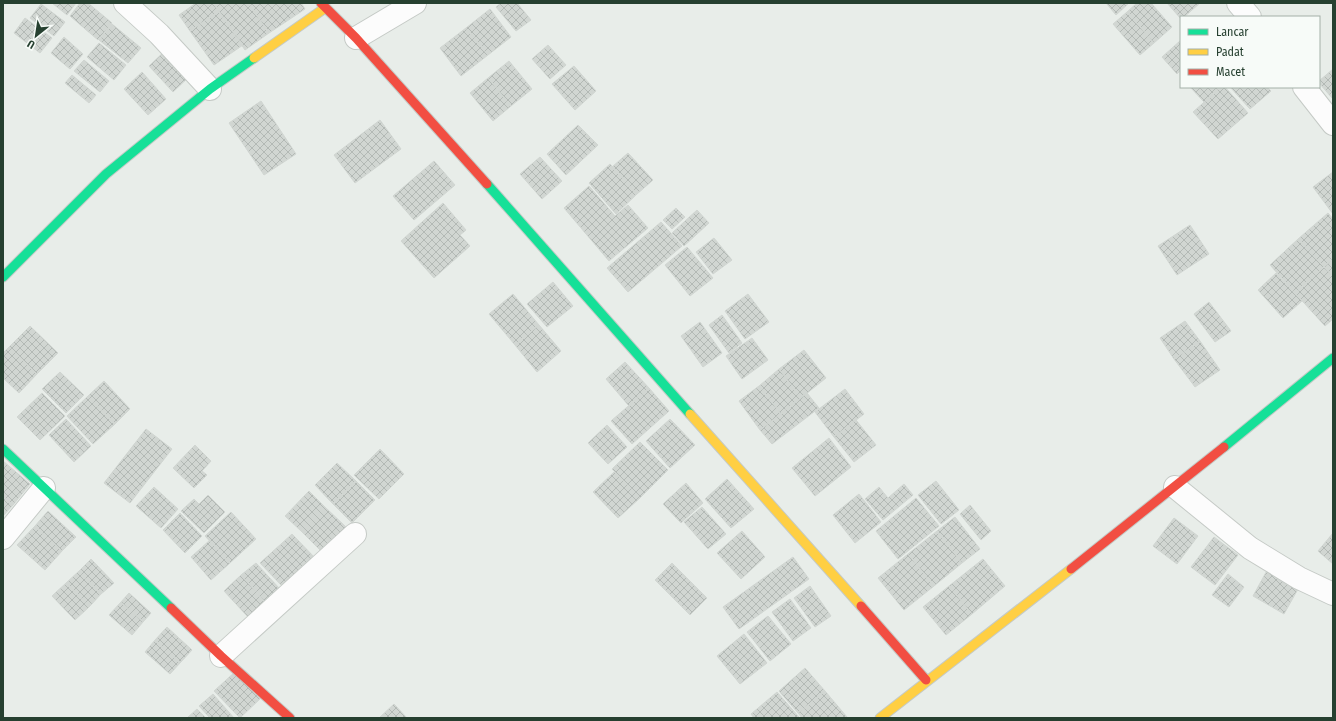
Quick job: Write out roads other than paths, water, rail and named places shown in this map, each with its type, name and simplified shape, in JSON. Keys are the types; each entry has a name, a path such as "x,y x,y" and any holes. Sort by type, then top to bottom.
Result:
{"street":[{"path":"124,3 159,34 210,89"},
{"path":"356,38 416,3"},
{"path":"1238,3 1249,16"},
{"path":"3,277 106,174 210,89 323,6 356,38 926,680"},
{"path":"1305,88 1333,124"},
{"path":"880,718 926,680 1175,487 1333,358"},
{"path":"3,449 221,656 290,718"},
{"path":"1175,487 1250,548 1299,578 1333,594"},
{"path":"3,538 44,488"},
{"path":"221,656 355,534"}]}
